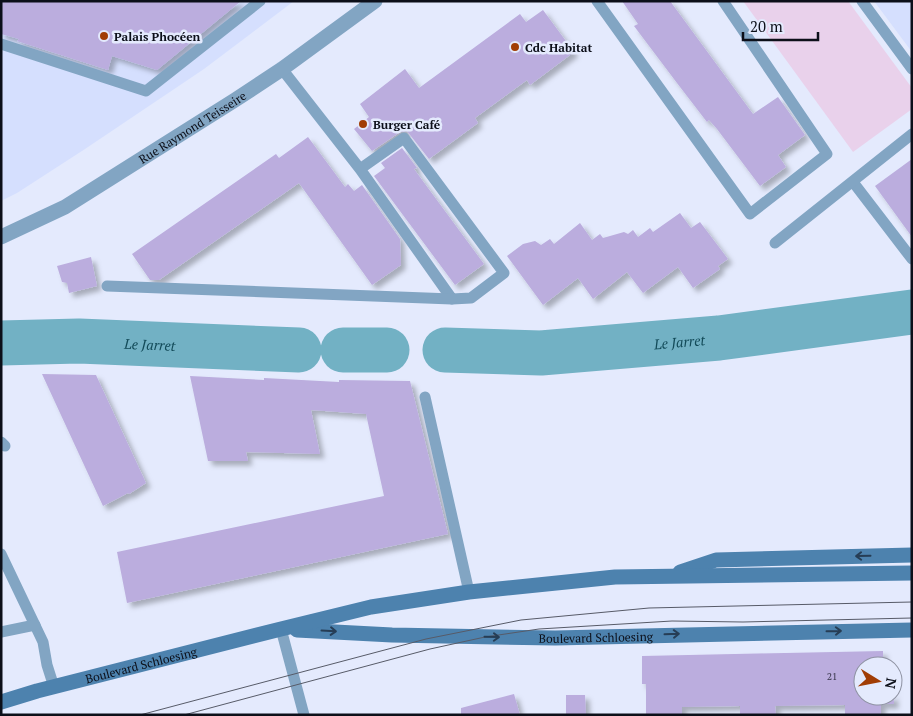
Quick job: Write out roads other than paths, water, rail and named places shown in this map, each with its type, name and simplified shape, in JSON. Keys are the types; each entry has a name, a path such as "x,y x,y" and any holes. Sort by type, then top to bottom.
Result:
{"main road":[{"name":"Boulevard Schloesing","path":"668,576 716,560 912,555"},
{"name":"Boulevard Schloesing","path":"1,702 371,607 469,592 615,577 912,573"},
{"name":"Boulevard Schloesing","path":"281,629 392,635 555,638 912,630"}],"street":[{"name":"Rue Raymond Teisseire","path":"1,237 65,207 282,69 375,1"}],"lane":[{"path":"1,44 146,91 260,1"},
{"path":"597,1 750,214 827,154 723,1"},
{"path":"862,1 912,70"},
{"path":"282,69 360,169 452,299"},
{"path":"775,243 912,134"},
{"path":"107,286 452,299 471,298 504,273 404,138 360,169"},
{"path":"852,182 912,259"},
{"path":"425,396 469,592"},
{"path":"1,554 43,642 47,665 54,687"},
{"path":"1,632 35,625"},
{"path":"281,629 304,715"}],"waterway":[{"name":"Le Jarret","path":"445,350 541,353 719,338 912,312"},
{"name":"Le Jarret","path":"1,343 79,341 299,350"},
{"name":"Le Jarret","path":"343,350 387,350"}],"tram line":[{"path":"140,715 426,639 521,620 649,608 912,602"},
{"path":"184,715 430,649 485,637 539,629 672,621 743,622 912,618"}],"place":[{"name":"Palais Phocéen","path":"104,36"},
{"name":"Cdc Habitat","path":"515,47"},
{"name":"Burger Café","path":"363,124"}]}
